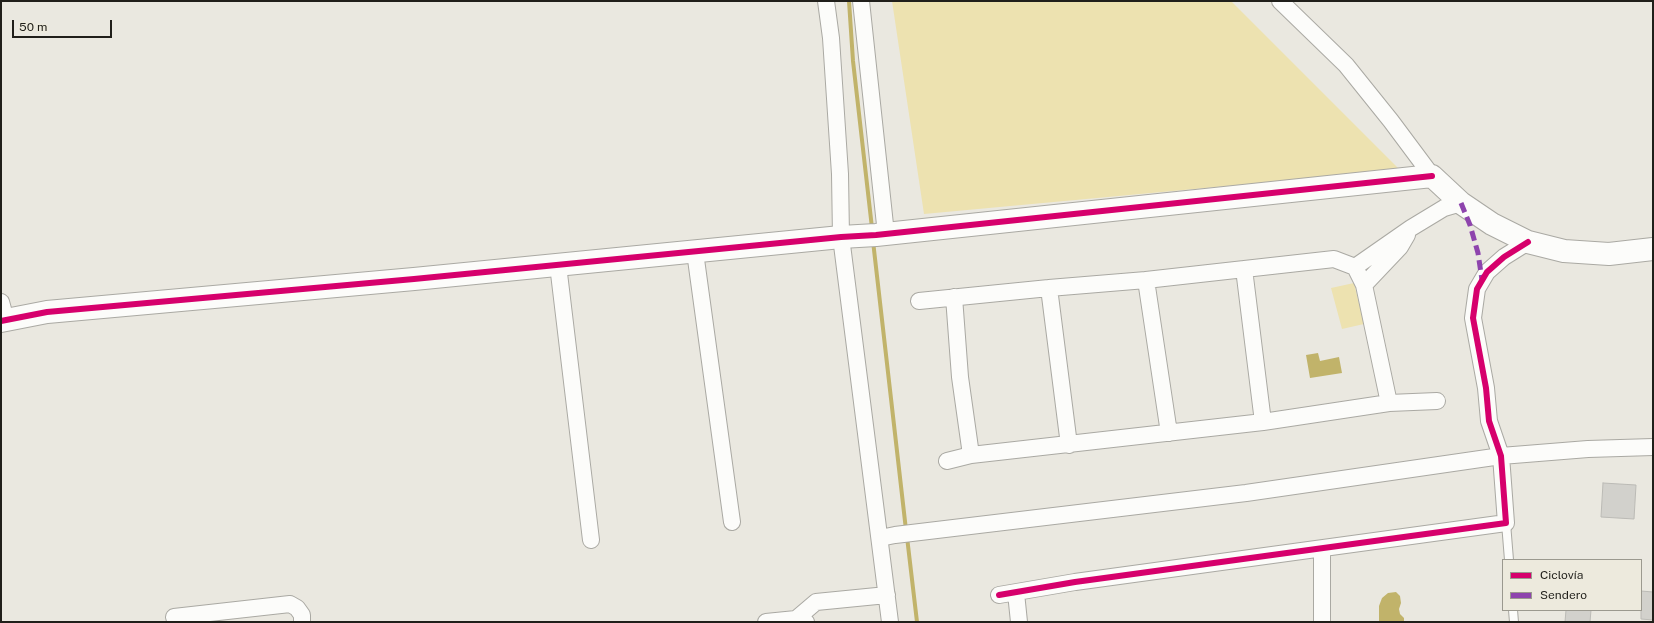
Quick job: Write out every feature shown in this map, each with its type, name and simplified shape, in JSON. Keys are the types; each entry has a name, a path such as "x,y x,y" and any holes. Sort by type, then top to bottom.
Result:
{"street":[{"path":"826,1 831,38 840,174 866,236"},
{"path":"860,1 866,236 888,536 887,595 890,622"},
{"path":"1280,1 1346,65 1391,121 1432,176 1461,202 1492,224 1528,242 1564,251 1602,253 1653,249"},
{"path":"3,314 55,311 866,236 1432,176"},
{"path":"1355,267 1411,228 1444,208 1461,202"},
{"path":"1364,285 1400,247 1411,228"},
{"path":"999,595 1075,582 1506,523 1501,456 1489,421 1486,388 1473,318 1477,289 1487,272 1504,257 1528,242"},
{"path":"695,252 732,522"},
{"path":"919,301 1146,280 1334,259 1355,267 1364,285 1389,403"},
{"path":"558,265 590,540"},
{"path":"1244,269 1263,422"},
{"path":"1146,280 1169,433"},
{"path":"1049,288 1069,444"},
{"path":"954,297 960,377 971,455"},
{"path":"947,461 971,455 1263,422 1389,403 1437,401"},
{"path":"888,536 1246,493 1501,456 1588,449 1653,447"},
{"path":"1322,549 1322,622"},
{"path":"1016,593 1019,622"},
{"path":"766,622 799,621 816,602 887,595"},
{"path":"174,617 290,604 300,611 302,615 302,622"}],"lane":[{"path":"1506,523 1509,559"},
{"path":"1513,611 1514,622"}],"shaded area":[{"path":"892,1 1231,1 1400,170 924,214"},
{"path":"1354,283 1364,324 1342,329 1331,288"},
{"path":"1318,353 1320,361 1339,357 1342,373 1310,378 1306,355"},
{"path":"1396,592 1400,596 1401,603 1399,609 1400,614 1404,618 1404,622 1379,622 1379,606 1382,598 1388,593"}],"building":[{"path":"1603,483 1636,485 1634,519 1601,517"},
{"path":"1642,591 1653,592 1653,620 1641,619"},
{"path":"1566,611 1591,611 1590,622 1565,622"}],"waterway":[{"path":"849,1 853,61 872,228"},
{"path":"873,241 906,530"},
{"path":"907,537 917,622"}],"marked path":[{"path":"1461,203 1470,225 1478,253 1482,280"}],"cycle path":[{"path":"1,321 47,312 414,279 841,237 876,235 1432,176"},
{"path":"999,595 1075,582 1506,523 1501,456 1489,421 1486,388 1473,318 1477,289 1487,272 1504,257 1528,242"}]}
